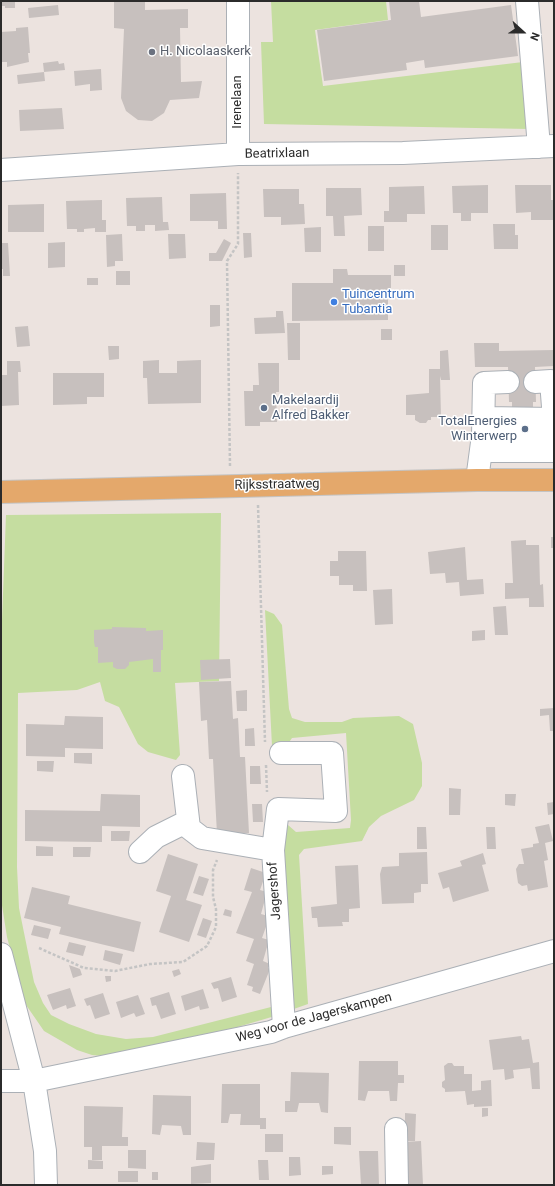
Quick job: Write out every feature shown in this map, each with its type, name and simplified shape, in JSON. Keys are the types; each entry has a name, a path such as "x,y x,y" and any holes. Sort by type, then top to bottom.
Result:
{"main road":[{"name":"Rijksstraatweg","path":"1,492 477,480 554,480"}],"street":[{"name":"Irenelaan","path":"238,1 238,154"},
{"path":"526,1 546,146"},
{"name":"Beatrixlaan","path":"1,170 238,154 402,153 546,146"},
{"path":"483,435 554,419 551,381 535,382"},
{"path":"477,480 483,435 484,383 508,382"},
{"path":"483,435 554,435"},
{"path":"483,435 554,451"},
{"path":"270,752 332,753 336,811 278,809 272,850"},
{"path":"140,852 156,837 188,822 183,776"},
{"name":"Jagershof","path":"188,822 189,828 202,838 272,850 284,1027"},
{"name":"Weg voor de Jagerskampen","path":"1,1081 34,1081 271,1032 284,1027 554,951"},
{"path":"1,954 34,1081 45,1151 46,1185"},
{"path":"396,1129 397,1185"}],"path":[{"path":"230,472 227,261 238,244 238,154"},
{"path":"258,505 270,752 269,814 277,816"},
{"path":"39,948 84,968 92,969 114,971 150,964 183,962 207,946 216,927 216,909 213,897 213,870 222,842"}],"green space":[{"path":"271,1 386,1 388,20 315,30 323,86 523,62 529,129 264,124 261,42 273,42"},
{"path":"221,513 219,681 175,683 180,755 176,760 148,752 138,744 119,707 105,701 100,682 77,690 18,693 17,867 19,908 34,982 43,1003 51,1015 69,1024 96,1034 126,1039 153,1037 275,1006 275,1016 207,1036 102,1056 92,1055 77,1050 44,1031 24,1002 7,937 1,899 2,620 6,515"},
{"path":"265,610 274,614 282,625 289,709 292,718 305,722 342,722 353,718 399,716 413,724 422,763 422,786 414,800 381,816 369,827 362,841 304,849 299,855 308,1004 291,1010 282,838 288,825 296,832 350,828 351,820 346,733 292,738 285,748 272,746"}],"building":[{"path":"1,1 15,1 15,8 5,8 5,6 1,6"},
{"name":"H. Nicolaaskerk","path":"114,1 145,1 145,10 188,9 188,28 180,28 181,82 202,81 199,98 170,100 164,113 152,121 138,120 126,111 121,98 124,29 114,28"},
{"path":"389,1 419,1 421,17 511,5 518,56 425,68 424,60 406,63 407,70 324,81 317,30 391,20"},
{"path":"58,5 59,15 29,18 28,8"},
{"path":"28,27 30,53 28,53 29,62 7,67 7,62 1,62 1,32 16,31 16,28"},
{"path":"58,61 59,64 64,63 65,70 44,72 43,63"},
{"path":"101,69 102,90 90,91 90,84 75,86 74,71"},
{"path":"44,72 45,81 18,84 17,75"},
{"path":"62,108 64,129 20,131 19,110"},
{"path":"488,185 488,213 471,213 471,221 461,221 461,213 453,213 452,186"},
{"path":"515,185 551,185 551,200 554,200 554,220 531,220 531,212 516,213"},
{"path":"424,186 425,214 407,214 407,222 384,222 384,211 389,211 389,187"},
{"path":"326,188 361,188 362,215 344,216 345,236 334,236 333,216 326,216"},
{"path":"263,189 299,189 299,204 304,204 305,224 281,225 281,217 264,217"},
{"path":"226,193 227,229 218,229 218,221 190,221 190,194"},
{"path":"162,197 163,222 168,222 169,230 155,231 155,225 145,225 145,231 136,231 136,226 127,226 126,198"},
{"path":"102,200 102,220 106,220 106,232 95,232 95,228 84,229 84,232 77,232 77,229 67,229 66,201"},
{"path":"44,204 44,232 8,232 8,205"},
{"path":"493,224 515,224 515,235 518,235 518,249 494,249"},
{"path":"431,225 448,225 448,250 431,250"},
{"path":"368,226 384,226 384,251 368,251"},
{"path":"321,227 321,252 305,252 304,228"},
{"path":"243,233 251,233 252,257 244,258"},
{"path":"122,234 123,261 115,261 115,266 107,267 106,235"},
{"path":"168,234 185,234 186,258 169,259"},
{"path":"224,239 231,243 222,261 209,261 209,253 216,253"},
{"path":"65,242 65,267 48,268 48,243"},
{"path":"1,243 8,243 10,276 3,276 3,269 1,269"},
{"path":"394,265 405,265 405,276 394,276"},
{"path":"333,269 347,269 348,275 391,275 391,292 388,292 388,320 292,321 292,283 333,283"},
{"path":"116,271 130,271 130,285 116,285"},
{"path":"87,278 98,278 98,285 87,285"},
{"path":"210,305 220,305 220,326 210,327"},
{"path":"276,311 283,311 285,333 255,334 254,318 276,317"},
{"path":"287,323 300,323 300,360 288,360"},
{"path":"28,326 30,346 17,347 15,327"},
{"path":"381,329 392,329 392,340 381,340"},
{"path":"474,343 499,343 499,351 554,350 554,366 535,367 536,402 533,402 533,410 512,410 512,402 509,402 508,367 475,367"},
{"path":"108,346 119,346 119,359 109,360"},
{"path":"448,350 450,380 441,380 440,376 441,417 431,417 431,420 428,420 426,423 420,423 415,420 415,415 406,415 406,395 429,393 429,369 440,369 440,351"},
{"path":"159,360 159,373 177,373 177,361 201,360 201,403 148,404 147,378 143,378 143,361"},
{"path":"7,361 20,361 21,372 18,372 19,405 1,406 1,375 7,375"},
{"path":"258,363 279,363 279,392 276,392 277,422 260,422 260,426 245,426 244,391 253,391 253,385 259,385"},
{"path":"53,373 104,373 104,397 87,397 87,404 53,405"},
{"path":"551,537 554,537 554,548 551,548"},
{"path":"526,540 526,545 539,545 540,585 543,584 544,607 529,607 529,598 505,599 505,583 513,583 511,541"},
{"path":"465,547 467,580 483,579 484,594 460,596 459,582 446,583 445,573 430,574 428,552"},
{"path":"338,551 366,551 367,591 353,591 353,585 339,585 339,576 330,576 330,561 338,561"},
{"path":"392,589 393,624 375,625 373,590"},
{"path":"506,606 508,635 495,635 493,607"},
{"path":"112,627 146,628 146,631 163,630 161,672 153,672 153,659 129,662 129,665 125,669 117,669 113,667 113,662 98,663 98,647 95,647 94,630 112,629"},
{"path":"485,630 485,640 472,641 472,631"},
{"path":"230,659 231,678 201,680 200,660"},
{"path":"231,681 233,719 238,718 240,757 245,757 249,833 217,834 213,759 209,759 207,720 201,721 199,682"},
{"path":"247,690 247,711 237,711 236,691"},
{"path":"554,708 554,731 550,731 549,715 540,716 540,709"},
{"path":"65,716 103,717 103,749 65,748 65,757 26,756 26,724 64,725"},
{"path":"254,728 255,746 245,746 245,729"},
{"path":"74,753 92,753 92,764 74,763"},
{"path":"37,761 54,761 53,772 37,771"},
{"path":"250,766 260,766 261,784 250,784"},
{"path":"449,788 461,789 460,815 449,815"},
{"path":"101,794 140,795 140,827 102,826 102,842 25,841 25,810 100,811"},
{"path":"505,794 516,794 515,806 505,805"},
{"path":"554,802 554,814 548,815 547,803"},
{"path":"252,804 262,804 263,822 253,822"},
{"path":"549,824 553,841 545,843 548,860 544,861 548,887 528,891 527,885 522,886 518,883 516,869 519,864 524,864 521,849 533,847 533,844 539,843 535,827"},
{"path":"417,827 426,827 427,849 417,849"},
{"path":"486,827 495,827 496,849 487,849"},
{"path":"111,831 130,831 129,841 111,841"},
{"path":"36,846 53,847 53,856 36,856"},
{"path":"73,847 91,847 90,857 73,857"},
{"path":"427,852 428,884 421,884 421,892 414,893 414,903 382,904 380,874 382,867 399,866 399,853"},
{"path":"483,853 486,864 482,865 489,891 453,902 449,887 443,889 438,873 462,866 460,861"},
{"path":"168,854 198,864 186,900 202,905 189,942 159,932 171,896 156,891"},
{"path":"358,865 360,908 349,909 349,922 342,922 343,926 318,927 317,918 312,918 311,907 337,904 335,866"},
{"path":"251,868 266,873 260,890 267,892 261,914 268,916 266,920 268,921 262,938 269,940 263,961 270,964 268,968 270,969 260,994 252,991 253,987 247,985 254,964 246,961 254,939 236,933 252,892 244,890"},
{"path":"199,876 209,879 203,896 193,893"},
{"path":"32,887 70,896 68,904 141,922 134,952 59,934 61,927 24,918"},
{"path":"225,909 232,911 231,917 223,915"},
{"path":"203,918 212,921 206,938 197,935"},
{"path":"34,925 51,929 48,939 31,935"},
{"path":"69,942 86,946 83,956 66,952"},
{"path":"105,950 123,954 120,965 103,960"},
{"path":"69,965 80,969 82,975 73,978"},
{"path":"179,969 181,974 174,977 172,971"},
{"path":"105,976 111,976 111,981 106,982"},
{"path":"231,977 237,997 222,1002 218,988 214,989 211,983"},
{"path":"70,988 76,1006 67,1009 66,1005 53,1010 47,995"},
{"path":"203,989 209,1008 200,1010 199,1006 185,1011 181,996"},
{"path":"169,992 176,1014 161,1019 156,1005 152,1006 150,998"},
{"path":"103,993 110,1014 95,1019 90,1005 87,1006 84,999"},
{"path":"138,995 145,1014 136,1017 134,1013 121,1018 116,1002"},
{"path":"521,1036 522,1040 529,1039 533,1063 539,1062 540,1089 532,1089 530,1068 513,1070 514,1078 505,1080 504,1069 493,1070 489,1040"},
{"path":"359,1061 398,1061 398,1075 404,1075 404,1083 398,1083 397,1101 390,1101 389,1091 368,1091 365,1101 358,1100"},
{"path":"448,1063 452,1063 454,1066 464,1066 464,1074 472,1074 472,1091 481,1090 481,1081 491,1080 492,1106 474,1107 474,1104 467,1105 465,1091 445,1092 445,1089 442,1087 442,1082 445,1080 444,1066"},
{"path":"291,1072 329,1073 328,1113 321,1112 319,1103 299,1103 297,1112 285,1112 285,1101 290,1101"},
{"path":"222,1084 260,1084 260,1118 266,1118 266,1129 260,1129 260,1125 240,1125 241,1114 230,1114 228,1123 221,1123"},
{"path":"153,1095 191,1096 191,1135 183,1135 181,1126 162,1125 160,1135 152,1134"},
{"path":"84,1106 123,1107 122,1137 128,1137 128,1146 102,1146 102,1160 92,1160 92,1147 84,1147"},
{"path":"482,1108 488,1108 488,1116 482,1117"},
{"path":"405,1113 416,1114 415,1141 405,1141"},
{"path":"334,1127 351,1127 351,1145 334,1144"},
{"path":"265,1134 283,1134 283,1152 265,1152"},
{"path":"421,1141 423,1185 405,1185 403,1142"},
{"path":"197,1142 215,1143 214,1160 196,1160"},
{"path":"128,1150 146,1150 146,1169 128,1168"},
{"path":"359,1151 378,1151 379,1185 361,1185"},
{"path":"289,1157 300,1157 301,1175 289,1176"},
{"path":"88,1160 103,1161 103,1169 88,1169"},
{"path":"258,1160 268,1160 269,1180 259,1180"},
{"path":"211,1164 211,1183 191,1184 191,1167"},
{"path":"322,1166 333,1166 333,1174 322,1175"},
{"path":"118,1171 138,1171 138,1182 118,1182"},
{"path":"152,1172 158,1172 158,1180 152,1180"}],"place":[{"name":"H. Nicolaaskerk","path":"152,52"},
{"name":"Tuincentrum Tubantia","path":"334,302"},
{"name":"Makelaardij Alfred Bakker","path":"264,408"},
{"name":"TotalEnergies Winterwerp","path":"525,429"}]}
